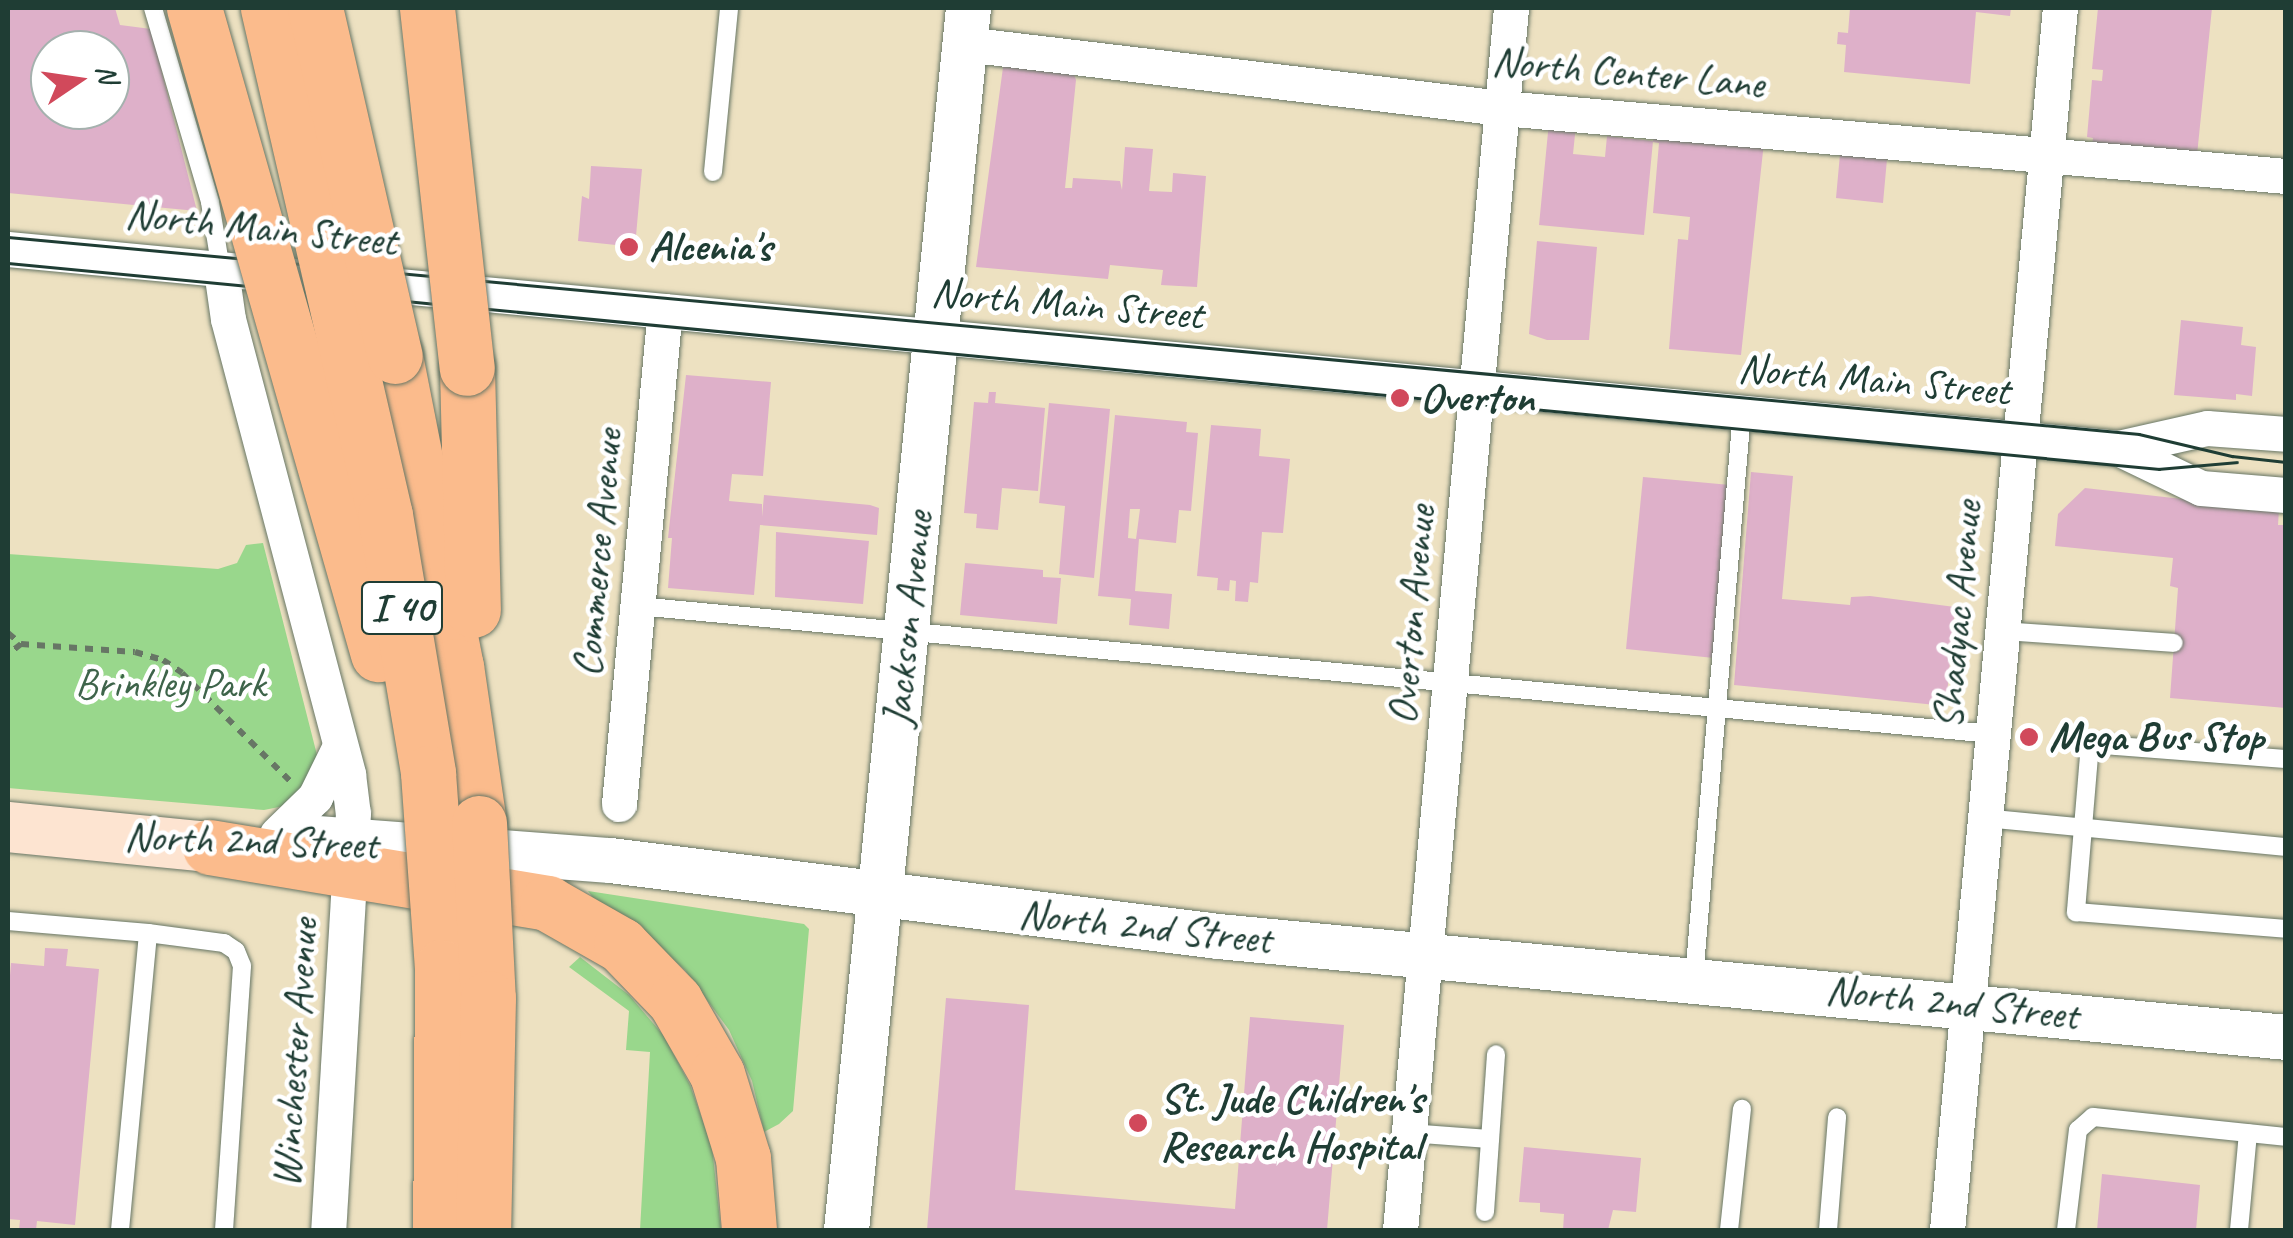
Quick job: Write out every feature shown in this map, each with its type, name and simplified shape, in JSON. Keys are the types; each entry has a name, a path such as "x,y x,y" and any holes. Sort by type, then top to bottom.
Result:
{"highway":[{"path":"194,8 306,393 436,866"},
{"name":"I 40","path":"268,8 385,515 428,774 436,866 444,1072 440,1230"},
{"name":"I 40","path":"315,8 430,525 479,823 488,998 482,1230"},
{"path":"427,8 466,368 479,823"},
{"path":"210,847 352,857 547,903 621,944 675,1001 717,1074 744,1158 749,1230"}],"main road":[{"name":"North 2nd Street","path":"8,827 210,847"}],"street":[{"name":"Overton Avenue","path":"1400,1230 1511,8"},
{"name":"Shadyac Avenue","path":"1947,1230 2043,153 2060,8"},
{"name":"North Center Lane","path":"966,26 1502,108 2286,176"},
{"name":"Jackson Avenue","path":"846,1230 966,26"},
{"name":"North Main Street","path":"8,249 2118,448 2206,428 2286,434"},
{"name":"Winchester Avenue","path":"221,270 228,318 348,774 352,857 328,1230"},
{"name":"Commerce Avenue","path":"619,804 666,312"},
{"name":"North Main Street","path":"2118,448 2201,488 2286,495"},
{"path":"277,834 314,797 339,748"},
{"name":"North 2nd Street","path":"210,847 277,834 352,857 610,860 1100,924 2286,1037"}],"lane":[{"name":"Winchester Avenue","path":"153,8 210,202 221,270"},
{"path":"713,172 729,8"},
{"path":"1694,978 1742,412"},
{"path":"638,606 1450,679 1717,710 1992,734"},
{"path":"2003,631 2174,643"},
{"path":"2286,759 2090,744 2076,912 2286,930"},
{"path":"1984,818 2286,847"},
{"path":"8,920 224,943 236,951 242,966 224,1230"},
{"path":"120,1230 148,933"},
{"path":"1485,1212 1496,1054"},
{"path":"1729,1230 1742,1109"},
{"path":"1828,1230 1836,1117"},
{"path":"2066,1230 2078,1130 2083,1122 2094,1117 2286,1137"},
{"path":"1408,1133 1490,1138"},
{"path":"2238,1230 2248,1133"}],"path":[{"path":"8,633 21,644 134,652 163,660 182,674 298,789"},
{"path":"8,654 21,644"}],"green space":[{"name":"Brinkley Park","path":"263,543 317,755 316,774 284,806 264,810 8,788 8,554 218,569 237,563 246,545"},
{"path":"588,891 804,924 809,929 793,1111 779,1124 764,1132 752,1081 729,1030 685,970 634,925 599,906"},
{"path":"580,957 629,995 664,1036 690,1085 712,1147 721,1230 640,1230 650,1052 626,1050 629,1011 569,967"}],"building":[{"path":"8,8 115,8 120,25 151,29 197,211 8,193"},
{"path":"1850,8 2011,8 2010,16 1976,12 1970,84 1844,72 1846,45 1837,44 1838,32 1848,33"},
{"path":"2098,8 2212,8 2197,155 2092,145 2093,138 2087,137 2092,80 2102,81 2103,70 2092,69"},
{"path":"1004,60 1073,71 1076,80 1065,188 1072,188 1073,178 1120,181 1122,190 1125,147 1153,149 1149,191 1172,192 1173,173 1206,176 1197,287 1161,285 1163,270 1110,265 1108,279 976,267"},
{"path":"1549,122 1576,125 1573,154 1605,157 1607,136 1653,141 1644,235 1539,225"},
{"path":"1654,131 1764,142 1741,355 1669,349 1678,239 1688,240 1690,217 1653,213 1659,143 1653,142"},
{"path":"1840,154 1887,159 1883,203 1836,198"},
{"path":"591,166 642,169 635,247 578,241 582,196 589,199"},
{"path":"1537,241 1597,247 1589,340 1547,340 1529,334"},
{"path":"2181,320 2243,327 2241,345 2256,347 2252,396 2236,394 2236,400 2174,395"},
{"path":"686,375 771,382 763,476 732,474 729,501 762,504 762,517 764,495 870,505 879,508 877,535 760,525 754,595 668,588 672,538 668,538"},
{"path":"989,392 996,392 995,403 1045,408 1038,491 1002,488 998,530 976,528 977,514 964,513 974,402 988,403"},
{"path":"1049,403 1110,409 1094,578 1059,574 1065,506 1039,503"},
{"path":"1115,415 1187,422 1186,432 1198,433 1191,511 1179,510 1176,543 1139,539 1135,591 1172,594 1169,629 1129,625 1131,599 1098,596","holes":["1130,509 1140,509 1136,539 1128,538"]},
{"path":"1211,425 1261,429 1259,456 1290,459 1283,533 1262,532 1258,583 1250,582 1248,602 1235,601 1236,581 1230,580 1229,591 1217,590 1218,578 1197,576"},
{"path":"1751,472 1793,476 1782,599 1850,605 1851,597 1870,596 1955,607 1946,706 1734,685"},
{"path":"1643,477 1730,485 1714,658 1626,649"},
{"path":"2085,488 2279,510 2278,525 2286,525 2286,708 2170,698 2178,588 2170,586 2173,558 2055,546 2058,514"},
{"path":"776,532 869,541 863,604 775,597"},
{"path":"965,563 1043,570 1043,577 1061,578 1057,624 960,615"},
{"path":"45,948 68,949 66,966 99,969 75,1225 37,1221 36,1230 19,1230 20,1220 8,1219 11,963 44,966"},
{"path":"946,998 1029,1005 1015,1190 1235,1209 1250,1017 1344,1025 1327,1230 927,1230"},
{"path":"1524,1147 1641,1158 1636,1212 1613,1210 1608,1230 1563,1230 1564,1214 1540,1212 1540,1203 1519,1202"},
{"path":"2102,1174 2200,1185 2196,1230 2097,1230"}],"tram line":[{"path":"8,237 2139,434 2232,456 2286,462"},
{"path":"8,263 2159,469 2237,462"}],"place":[{"name":"Alcenia's","path":"629,247"},
{"name":"Overton","path":"1400,398"},
{"name":"Mega Bus Stop","path":"2029,737"},
{"name":"St. Jude Children's Research Hospital","path":"1138,1123"}]}
